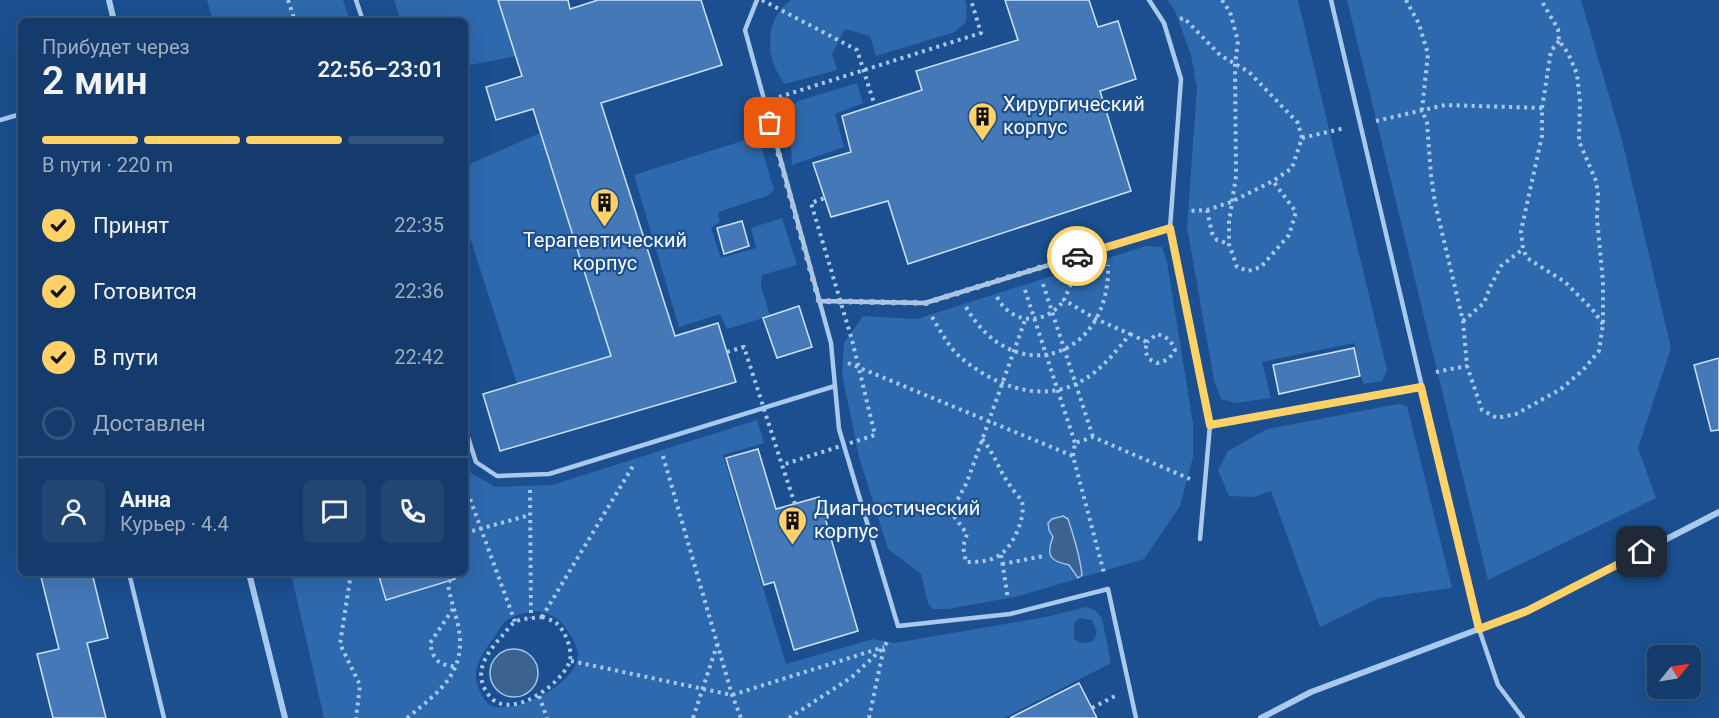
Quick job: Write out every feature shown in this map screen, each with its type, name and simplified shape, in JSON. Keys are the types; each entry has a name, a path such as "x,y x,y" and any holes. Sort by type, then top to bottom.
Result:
{"street":[{"path":"109,0 113,18"},
{"path":"1261,718 1311,692 1527,611 1719,512"},
{"path":"250,576 285,718"}],"lane":[{"path":"356,0 362,18"},
{"path":"757,0 744,30 831,343 839,429 898,626 1010,614 1108,589 1137,718"},
{"path":"1149,0 1164,23 1181,79 1170,228 1210,425 1200,539"},
{"path":"1331,0 1479,629 1498,685 1523,718"},
{"path":"0,120 18,115"},
{"path":"819,301 926,303 1170,228"},
{"path":"468,437 476,462 497,476 549,474 835,386"},
{"path":"1210,425 1421,387"},
{"path":"130,576 164,718"}],"path":[{"path":"288,0 294,18"},
{"path":"762,0 857,50 875,106"},
{"path":"764,101 981,33 970,0"},
{"path":"1222,0 1230,12 1238,41 1235,64 1236,177 1231,202 1229,244 1237,267 1248,271 1262,267 1289,235 1296,212 1273,181"},
{"path":"1406,0 1419,24 1428,54 1422,110 1427,123 1435,203 1463,321 1467,366 1482,410 1497,418 1516,414 1561,389 1583,370 1599,351 1603,324 1603,282 1597,218 1598,193 1596,181 1579,141 1580,102 1577,74 1568,53 1559,41 1558,29 1549,10 1541,0"},
{"path":"1164,23 1184,18 1220,55 1249,72 1298,123 1302,138 1292,168 1273,181 1231,202 1207,210 1194,212 1172,209"},
{"path":"1559,41 1551,51 1542,108 1542,136 1521,231 1523,249 1527,258 1565,282 1592,309 1603,324"},
{"path":"1302,138 1445,105 1542,108"},
{"path":"782,465 875,435 852,340 811,203 825,198"},
{"path":"1207,210 1212,233 1216,240 1229,244"},
{"path":"961,292 964,305 985,334 1013,352 1038,357 1064,350 1088,332 1096,319 1107,291 1108,260 1105,248"},
{"path":"1463,321 1485,303 1501,266 1523,249"},
{"path":"992,283 1000,303 1016,317 1024,320 1052,313 1064,300 1076,272 1072,258"},
{"path":"1037,268 1093,437"},
{"path":"1020,274 1076,443 1073,456 1108,589"},
{"path":"1064,300 1096,319 1147,342"},
{"path":"926,303 941,334 957,353 987,377 1020,389 1038,391 1075,384 1108,361 1130,334"},
{"path":"982,439 991,450 1011,488 1022,501 1022,517 1017,531 1001,555 978,562 966,562 963,547 967,534 951,512 967,482 1001,383 1024,320"},
{"path":"1157,334 1165,336 1172,342 1175,350 1171,357 1157,363 1149,358 1145,351 1147,342 1157,334"},
{"path":"727,352 744,347 795,504"},
{"path":"832,357 1073,456"},
{"path":"1418,376 1467,366"},
{"path":"1076,443 1093,437 1204,486"},
{"path":"658,441 732,695 741,718"},
{"path":"542,617 646,445"},
{"path":"530,475 531,618"},
{"path":"468,493 515,622"},
{"path":"468,532 530,515"},
{"path":"1001,555 1010,614"},
{"path":"1002,564 1044,556"},
{"path":"351,576 340,644 360,685 357,718"},
{"path":"407,718 437,693 449,680 456,667 461,648 459,626 448,584 452,576"},
{"path":"454,609 430,643 432,656 441,664 456,667"},
{"path":"542,617 557,623 568,643 571,661 539,696 528,704 510,707 495,702 484,688 481,672 486,656 515,622 542,617"},
{"path":"789,718 852,677 884,647 898,626"},
{"path":"693,718 717,644"},
{"path":"571,661 732,695 884,647"},
{"path":"869,718 884,647"},
{"path":"539,696 547,718"},
{"path":"1092,708 1106,700"}],"shaded area":[{"path":"207,0 343,0 349,18 212,18"},
{"path":"394,0 498,0 516,56 468,65 468,18 400,18"},
{"path":"791,0 965,0 966,22 955,32 876,56 870,36 845,29 832,54 837,70 785,84 774,63 770,40 775,18"},
{"path":"1167,0 1298,0 1387,370 1382,381 1363,384 1354,343 1262,362 1271,398 1236,403 1221,399 1214,380 1187,227 1197,88 1191,55 1175,11"},
{"path":"1347,0 1581,0 1622,140 1671,348 1638,448 1656,498 1488,580"},
{"path":"857,83 863,103 835,114 844,147 792,165 789,110 798,101"},
{"path":"540,133 611,356 517,384 468,231 468,165"},
{"path":"758,136 774,190 767,196 718,212 720,222 711,228 721,258 756,248 751,228 782,218 797,265 762,275 761,286 770,316 727,329 720,314 679,327 634,175"},
{"path":"1146,246 1162,247 1167,262 1193,424 1193,457 1180,506 1144,559 1019,596 948,609 933,609 928,603 921,574 888,549 859,457 842,374 844,343 863,316 917,319","holes":["1072,534 1081,567 1074,575 1069,565 1062,564 1048,550 1053,537"]},
{"path":"1398,404 1407,406 1452,588 1379,598 1320,627 1271,491 1253,497 1229,496 1218,470 1228,451 1267,429"},
{"path":"757,420 764,443 723,455 786,664 873,639 895,643 1046,617 1086,607 1095,610 1102,618 1111,663 1004,718 324,718 292,576 379,576 386,600 433,586 431,576 468,576 468,469 496,487 552,485","holes":["537,611 563,624 577,651 575,665 568,676 542,695 527,702 499,707 488,704 478,687 476,671 482,656 501,627 517,615","1080,618 1092,620 1096,632 1095,639 1083,643 1074,639 1074,623"]},
{"path":"1063,516 1068,519 1078,554 1082,575 1078,578 1069,565 1053,559 1050,553 1053,537 1048,523 1052,519"},
{"path":"514,649 531,656 538,673 531,690 514,697 497,690 490,673 497,656"}],"building":[{"name":"Терапевтический корпус","path":"498,0 568,0 570,9 598,0 701,0 722,65 601,103 675,336 718,323 736,382 500,451 483,394 611,356 533,109 496,120 486,87 522,76"},
{"name":"Хирургический корпус","path":"1005,0 1089,0 1098,27 1118,21 1136,79 1100,91 1131,191 908,264 888,201 831,217 813,163 851,152 842,116 922,90 916,71 1018,40"},
{"path":"742,221 749,246 724,254 717,228"},
{"path":"799,306 812,347 777,358 763,318"},
{"path":"1354,348 1360,376 1279,394 1273,365"},
{"path":"1719,358 1719,430 1711,431 1694,365"},
{"name":"Диагностический корпус","path":"758,449 776,509 819,497 858,631 794,650 774,582 764,585 726,458"},
{"path":"41,576 93,576 108,638 87,643 106,718 53,718 37,654 59,649"},
{"path":"379,576 454,576 455,579 386,600"},
{"path":"1079,683 1097,718 1010,718"}],"way so far":[{"path":"770,123 819,301 926,303 1077,256"}],"place":[{"name":"Хирургический корпус","path":"982,142"},
{"name":"Терапевтический корпус","path":"605,228"},
{"name":"Диагностический корпус","path":"793,546"}],"route":[{"path":"1077,256 1170,228 1210,425 1421,387 1479,629 1527,611 1642,552"}]}
